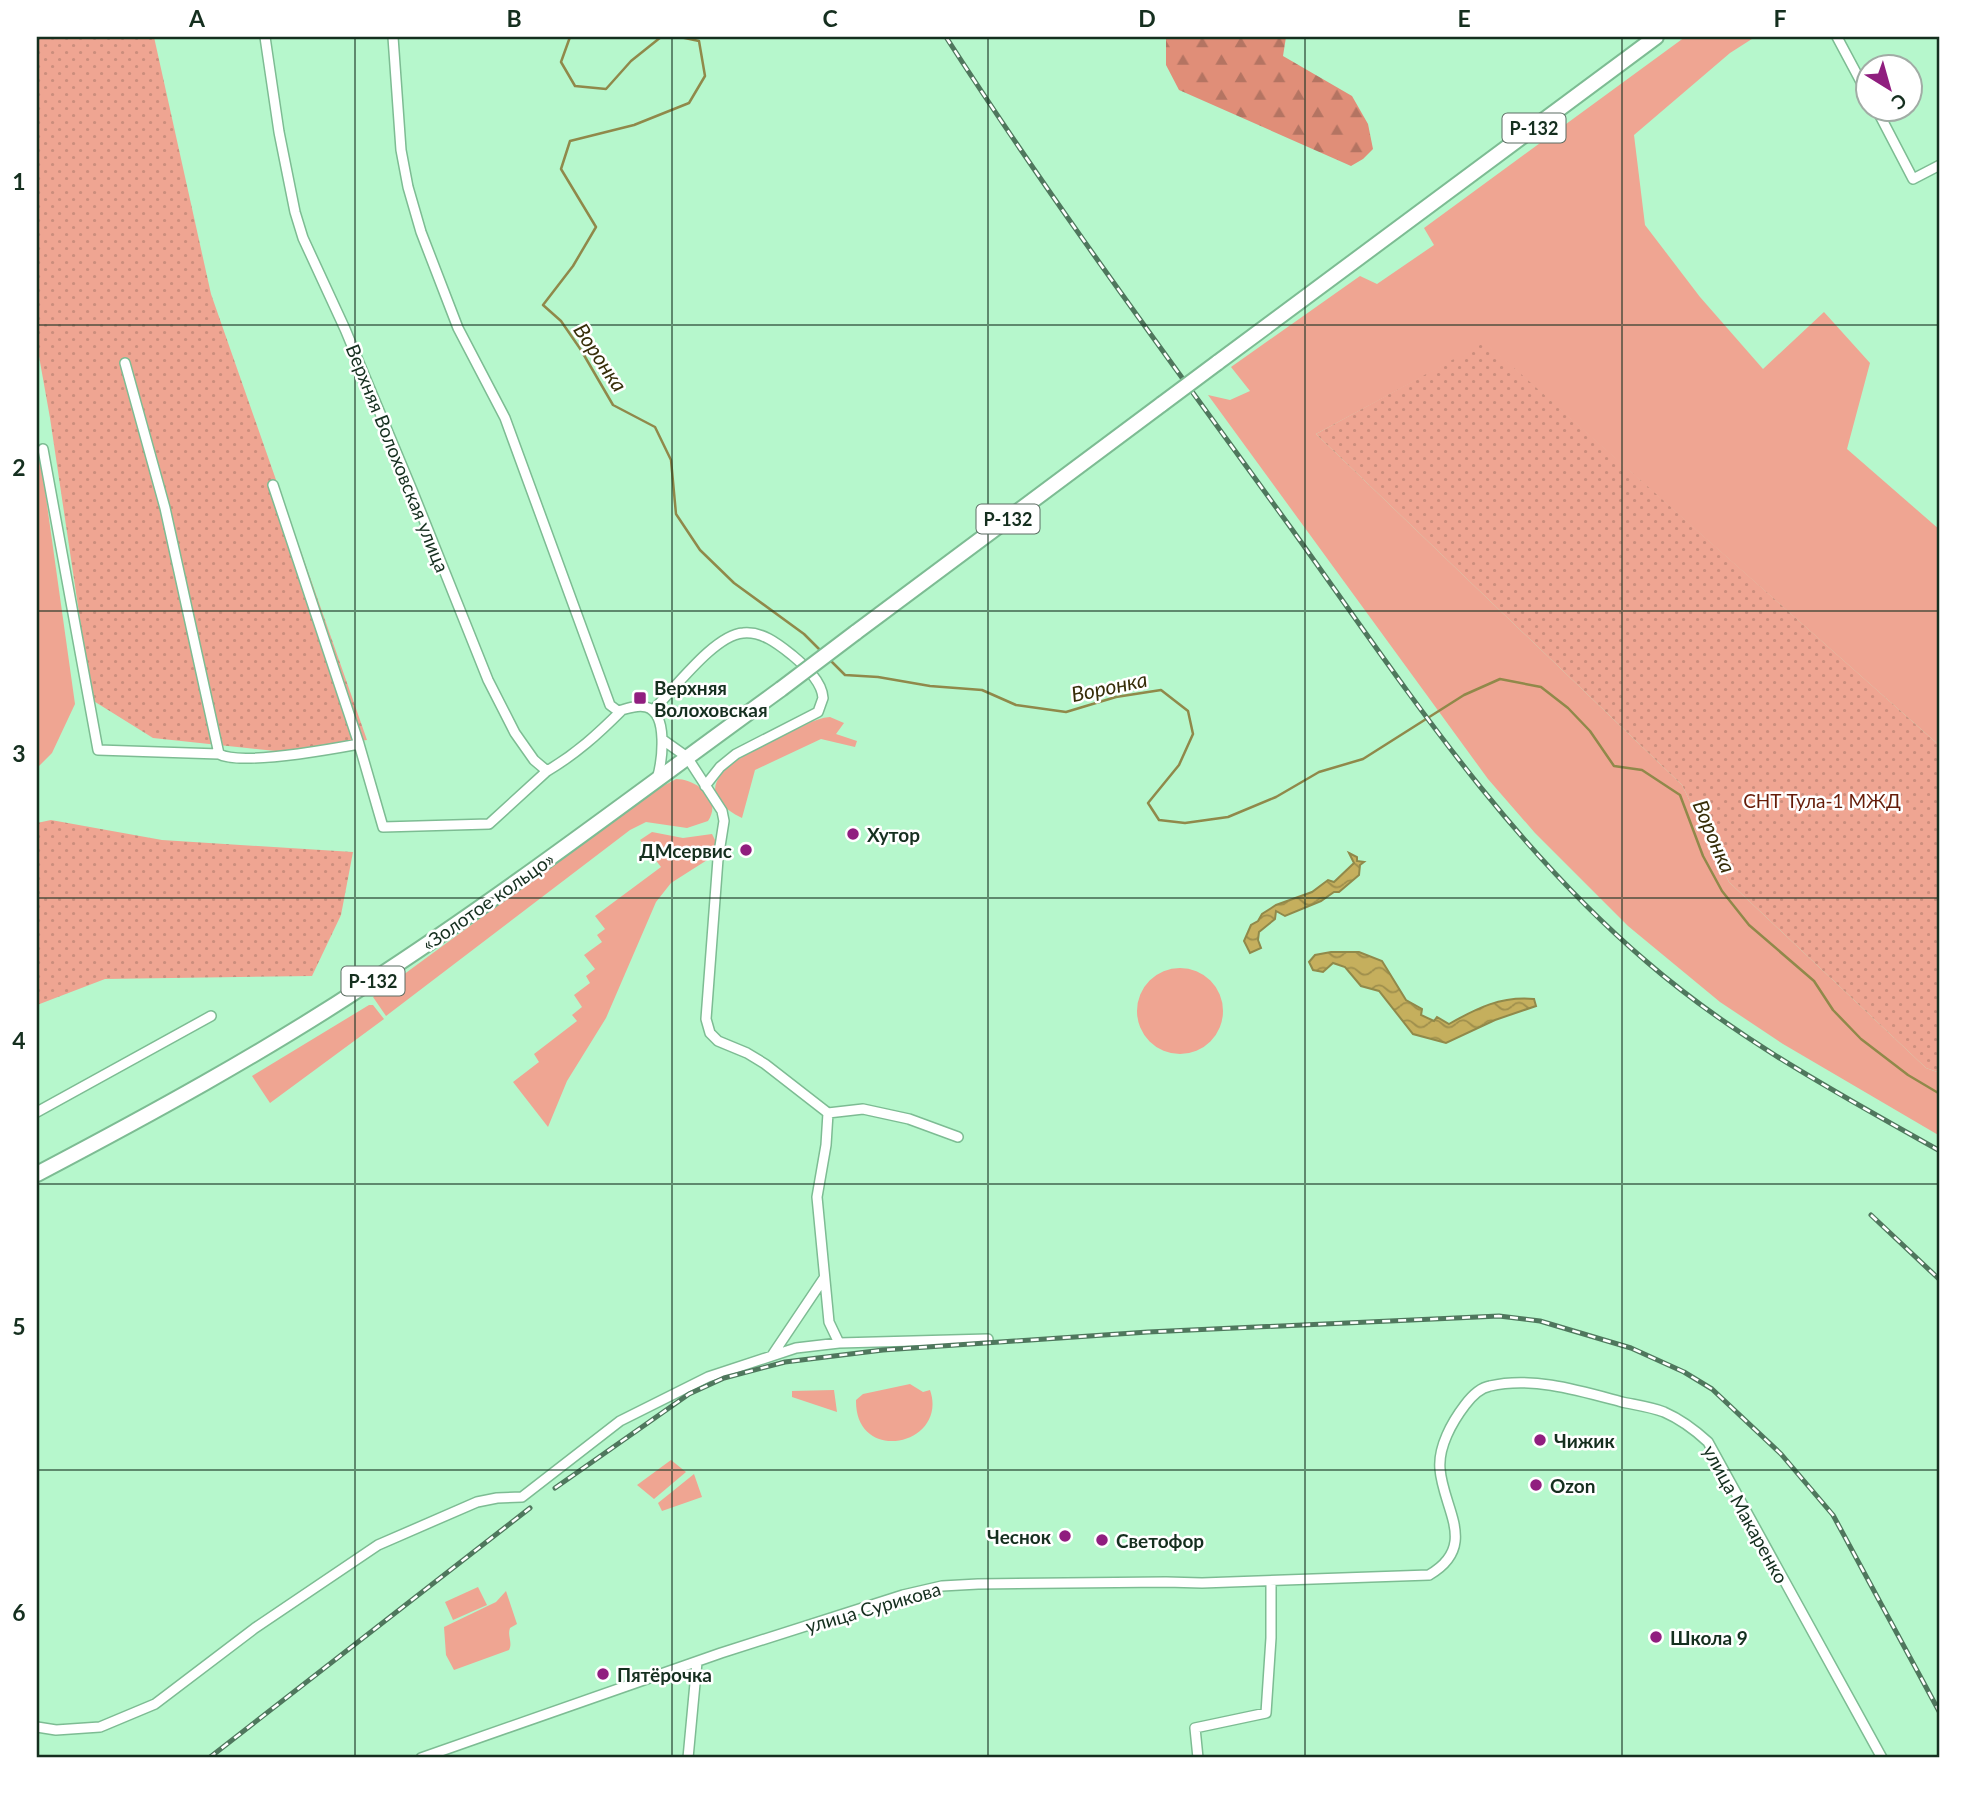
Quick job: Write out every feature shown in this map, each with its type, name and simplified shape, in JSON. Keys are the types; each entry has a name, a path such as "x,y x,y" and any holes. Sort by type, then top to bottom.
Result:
{"main road":[{"name":"«Золотое кольцо»","path":"37,1174 254,1054 365,986 457,925 781,689 1656,37"}],"street":[{"name":"Верхняя Волоховская улица","path":"265,37 279,132 303,238 345,328 488,680 515,733 534,760 547,771"},
{"path":"393,37 401,150 410,195 421,232 458,328 505,418 609,703 613,709 640,706 653,710"},
{"path":"1837,37 1854,69"},
{"path":"1882,122 1913,179 1940,165"},
{"path":"125,363 165,508 219,754"},
{"path":"43,449 98,750 219,754 233,757 296,755 359,744"},
{"path":"273,485 359,744 383,827 489,824 547,771 594,738 622,710"},
{"path":"653,710 711,650 739,633 760,634 776,643 817,681 823,698 818,712 736,754 720,767 705,786"},
{"path":"653,710 663,740 662,761 657,779"},
{"path":"663,740 687,757 724,818 718,859 706,1019 708,1029 718,1041 765,1064 828,1113 863,1109 909,1119 958,1137"},
{"path":"37,1112 211,1016"},
{"path":"828,1113 826,1145 817,1197 829,1322 839,1343"},
{"path":"773,1354 824,1278"},
{"path":"37,1727 55,1730 100,1727 155,1704 255,1628 378,1545 477,1502 522,1497 629,1416 708,1377 796,1348 839,1343 988,1339"},
{"name":"улица Макаренко","path":"1430,1574 1448,1560 1453,1549 1455,1532 1440,1469 1442,1449 1455,1418 1477,1392 1488,1386 1534,1384 1584,1392 1661,1411 1700,1435 1714,1452 1882,1758"},
{"name":"улица Сурикова","path":"421,1758 697,1662 903,1595 942,1586 1271,1581 1430,1574"},
{"path":"1198,1758 1195,1728 1266,1713 1271,1638 1271,1581"},
{"path":"688,1758 697,1662"}],"green space":[{"path":"37,37 154,37 211,294 367,740 285,752 153,738 92,700 37,345"},
{"path":"1166,37 1286,37 1283,56 1352,96 1368,124 1373,149 1351,166 1179,90 1166,65"},
{"path":"1685,37 1755,37 1730,53 1634,135 1645,225 1700,297 1763,369 1824,312 1870,363 1847,449 1940,530 1940,746 1485,343 1316,434 1682,785 1729,882 1926,1068 1940,1073 1940,1136 1783,1044 1720,1002 1628,926 1535,833 1488,779 1208,395 1230,400 1250,391 1231,367 1360,276 1377,284 1434,245 1424,228"},
{"name":"СНТ Тула-1 МЖД","path":"1485,342 1940,746 1940,1073 1926,1068 1729,882 1682,785 1316,434"},
{"path":"37,456 41,462 75,704 52,753 37,768"},
{"path":"830,717 844,723 836,734 857,741 855,747 821,739 755,770 742,818 723,806 716,793 717,781 725,770 754,750 812,722"},
{"path":"676,779 692,782 710,798 712,813 708,821 687,828 646,822 630,830 386,1016 373,997 654,791"},
{"path":"51,820 162,840 353,852 341,915 312,976 105,979 37,1005 37,823"},
{"path":"652,832 683,838 712,834 716,842 715,855 671,883 656,902 606,1018 567,1081 548,1127 513,1082 539,1062 534,1054 577,1021 572,1015 582,1007 574,995 590,983 586,976 595,969 584,955 602,942 597,935 605,929 595,916 661,867 640,840"},
{"path":"1172,968 1188,968 1211,980 1220,994 1223,1011 1220,1028 1211,1042 1188,1054 1172,1054 1156,1047 1144,1035 1137,1019 1137,1003 1144,987 1156,975"},
{"path":"373,1005 384,1019 270,1103 252,1076"},
{"path":"910,1384 923,1392 930,1390 932,1409 926,1424 915,1435 900,1440 884,1440 870,1434 860,1421 856,1400 863,1394"},
{"path":"834,1390 837,1412 792,1397 792,1391"},
{"path":"671,1460 686,1472 654,1499 637,1485"},
{"path":"694,1474 702,1497 662,1511 658,1503"},
{"path":"478,1587 487,1605 453,1620 445,1602"},
{"path":"506,1591 517,1624 510,1628 509,1650 454,1670 446,1655 444,1627 496,1602"}],"water":[{"path":"1349,853 1357,857 1357,861 1364,862 1360,865 1359,875 1339,892 1334,892 1321,901 1285,916 1276,911 1275,919 1259,932 1261,948 1250,953 1244,941 1251,925 1276,905 1312,892 1328,880 1334,882 1354,863"},
{"path":"1359,952 1382,961 1406,1000 1422,1009 1421,1015 1434,1021 1437,1017 1449,1024 1479,1008 1511,999 1534,999 1536,1006 1495,1020 1446,1043 1413,1034 1379,991 1361,986 1345,967 1333,963 1323,972 1313,970 1309,962 1315,955"}],"waterway":[{"name":"Воронка","path":"570,37 561,62 575,86 606,89 631,61 661,37"},
{"name":"Воронка","path":"680,37 699,41 705,76 689,103 634,125 570,141 561,169 596,227 573,266 543,305 561,321 613,405 655,427 671,460 676,514 700,550 734,583 804,634 823,653"},
{"name":"Воронка","path":"830,660 845,675 982,690 1016,705 1066,712 1116,697 1161,690 1188,711 1193,734 1179,765 1148,803 1159,820 1185,823 1228,817 1276,797 1319,772 1363,759 1464,695 1500,679 1541,687 1568,708 1590,731 1614,766 1642,770 1680,795 1703,856 1722,891 1749,925 1814,981 1833,1010 1861,1039 1908,1075 1940,1094"}],"railway":[{"path":"946,37 1072,223 1414,700 1500,811 1546,864 1647,962 1716,1016 1789,1064 1940,1151"},
{"path":"1871,1215 1940,1280"},
{"path":"555,1488 689,1394 724,1378 785,1362 883,1350 1148,1332 1499,1316 1540,1321 1631,1348 1684,1372 1712,1389 1781,1454 1833,1515 1940,1713"},
{"path":"209,1758 530,1508"}],"place":[{"name":"Верхняя Волоховская","path":"640,698"},
{"name":"Хутор","path":"853,834"},
{"name":"ДМсервис","path":"746,850"},
{"name":"Чижик","path":"1540,1440"},
{"name":"Ozon","path":"1536,1485"},
{"name":"Чеснок","path":"1065,1536"},
{"name":"Светофор","path":"1102,1540"},
{"name":"Школа 9","path":"1656,1637"},
{"name":"Пятёрочка","path":"603,1674"}]}
